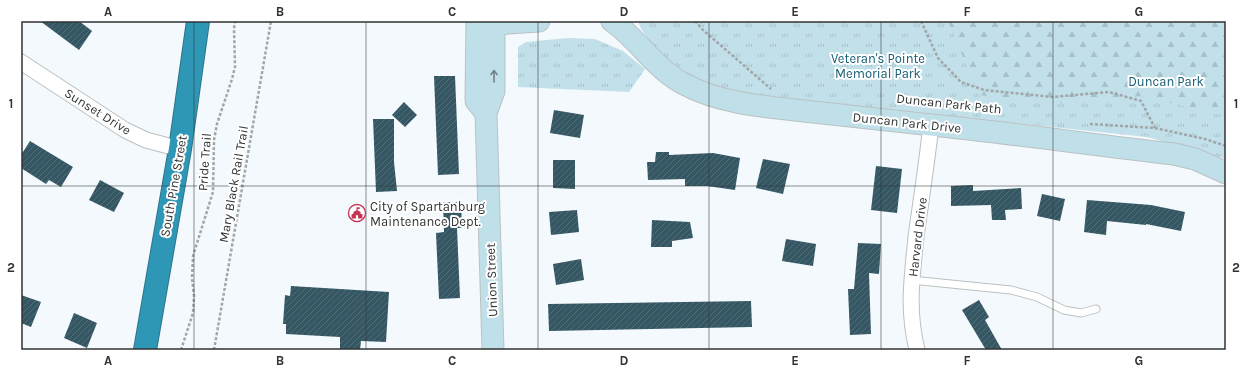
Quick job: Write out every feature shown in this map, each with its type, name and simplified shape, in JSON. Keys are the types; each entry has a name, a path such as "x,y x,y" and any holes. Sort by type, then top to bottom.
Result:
{"highway":[{"name":"South Pine Street","path":"145,350 180,149 198,21"}],"street":[{"path":"485,23 539,21"},
{"name":"Duncan Park Drive","path":"612,21 624,30 669,75 701,92 718,97 774,108 1174,154 1195,159 1226,173"},
{"name":"Union Street","path":"485,23 476,101 486,113 493,350"},
{"name":"Sunset Drive","path":"21,62 125,130 146,140 180,149"},
{"name":"Harvard Drive","path":"917,350 910,312 912,280 932,125"}],"lane":[{"path":"912,280 1011,290 1037,296 1064,310 1081,313 1096,309"}],"path":[{"name":"Pride Trail","path":"181,350 193,313 193,256 213,192 214,140 217,124 235,67 235,21"},
{"name":"Mary Black Rail Trail","path":"214,350 271,21"},
{"path":"695,21 703,30 764,84 777,92"},
{"path":"921,21 938,58 961,82 984,90 1052,97 1109,92 1141,101 1155,128"},
{"path":"1088,124 1155,128 1205,139 1226,146"}],"green space":[{"name":"Duncan Park","path":"638,21 1226,21 1226,159 1147,137 773,99 724,89 695,78 661,56 641,29"},
{"name":"Duncan Park","path":"948,21 1226,21 1226,116 1141,96 1055,103 979,95"},
{"path":"568,38 595,39 623,51 645,69 629,92 518,87 518,47 526,42"}],"building":[{"path":"40,21 79,21 92,31 79,50"},
{"path":"434,76 455,76 459,174 438,175"},
{"path":"404,102 417,115 405,127 392,115"},
{"path":"554,110 584,115 580,138 550,133"},
{"path":"373,119 394,119 394,162 397,191 376,192"},
{"path":"30,141 73,167 61,187 49,180 46,184 21,168 21,155"},
{"path":"656,152 669,152 669,155 713,153 740,158 735,190 707,186 685,186 685,179 648,180 647,162 655,162"},
{"path":"763,159 790,164 783,194 756,188"},
{"path":"553,160 575,160 575,189 553,188"},
{"path":"876,166 902,169 897,213 871,210"},
{"path":"100,180 124,193 114,212 89,200"},
{"path":"973,185 973,191 1021,188 1022,209 1005,210 1006,220 992,220 991,205 951,206 951,186"},
{"path":"1042,194 1065,199 1060,221 1037,216"},
{"path":"1087,200 1151,205 1185,212 1181,231 1146,224 1107,221 1106,235 1084,232"},
{"path":"443,202 461,202 462,228 457,228 460,298 439,299 436,233 444,232"},
{"path":"577,210 579,232 551,235 549,212"},
{"path":"652,220 690,222 693,238 672,241 672,247 651,247"},
{"path":"786,239 816,244 813,266 782,261"},
{"path":"858,243 881,244 879,274 869,273 871,334 850,335 848,289 854,289"},
{"path":"581,259 584,280 556,285 553,264"},
{"path":"291,286 389,292 386,342 361,341 360,350 340,350 340,337 286,334 286,324 283,324 285,295 290,296"},
{"path":"21,295 41,302 31,327 21,323"},
{"path":"979,300 989,317 985,320 1002,350 986,350 962,310"},
{"path":"751,301 752,327 549,331 548,304"},
{"path":"74,313 97,323 87,348 64,338"}],"place":[{"name":"City of Spartanburg Maintenance Dept.","path":"357,213"}],"park label":[{"name":"Veteran's Pointe Memorial Park","path":"878,66"}]}
